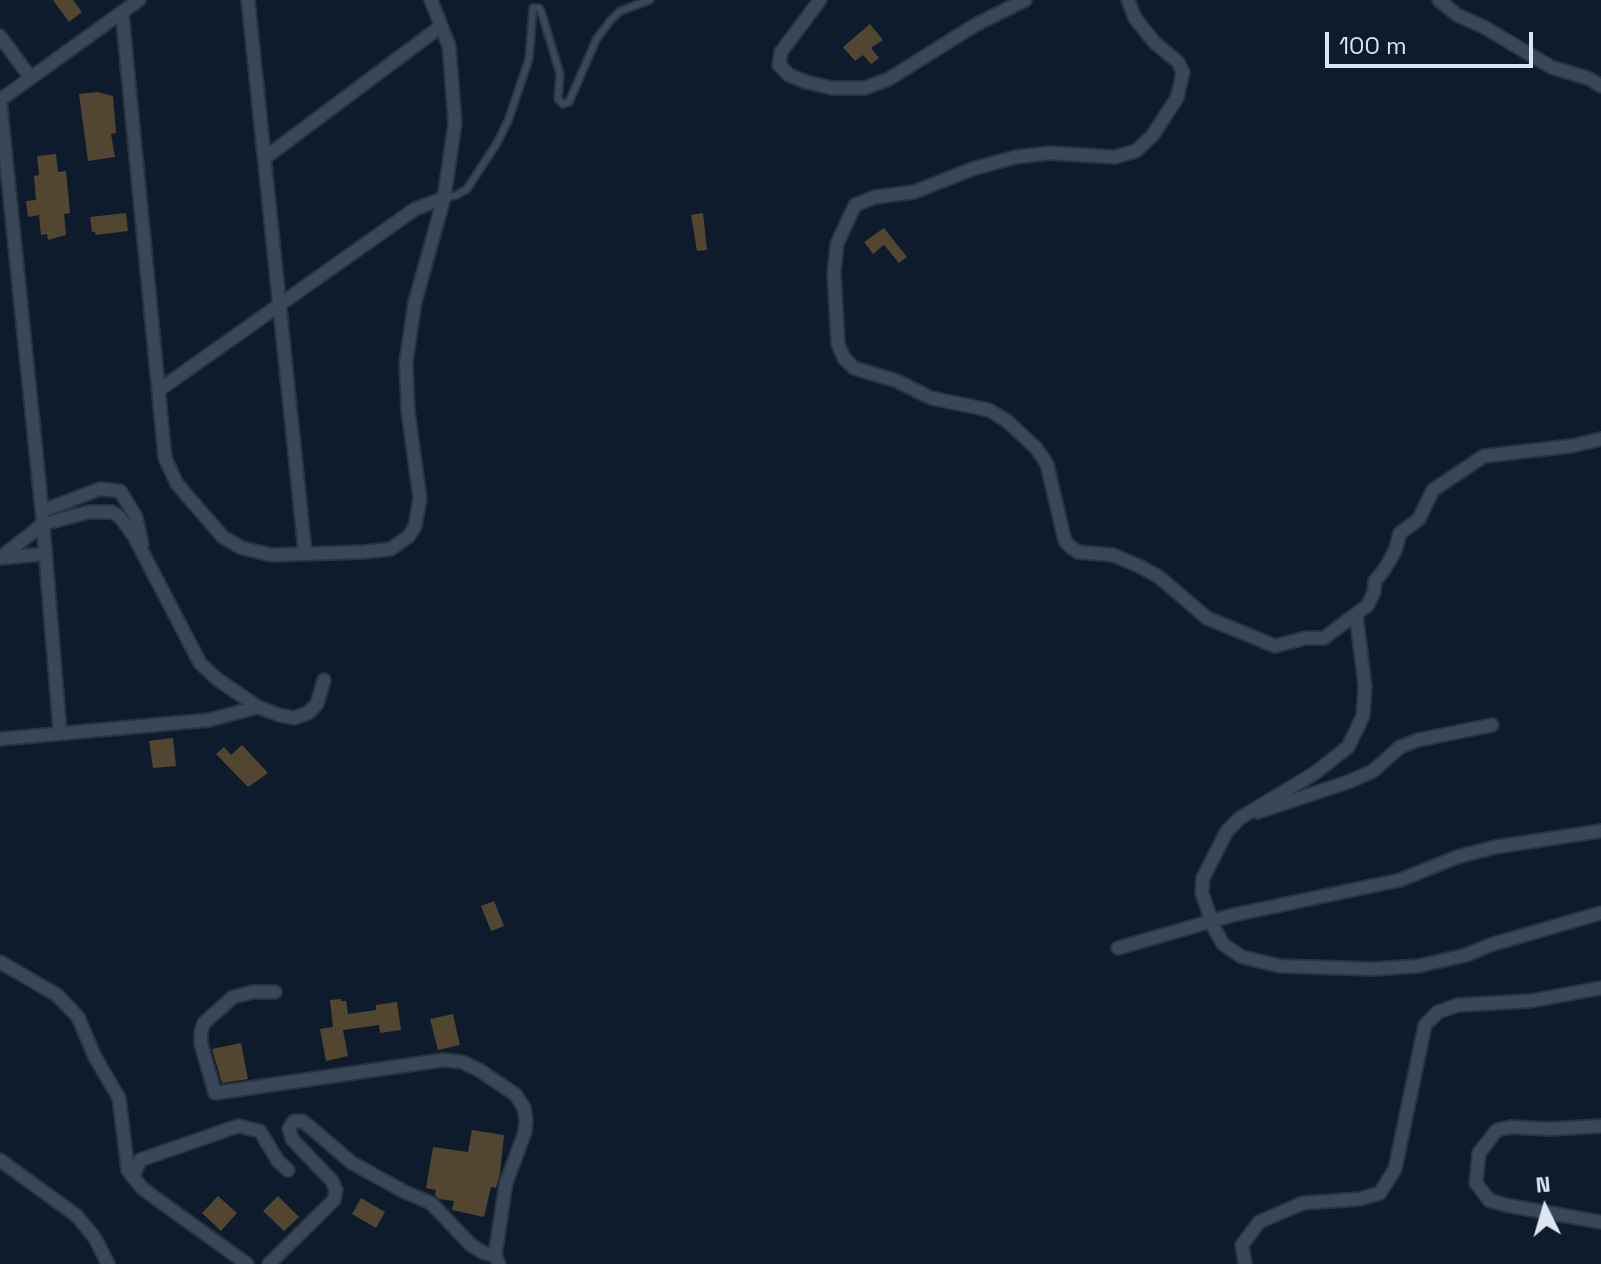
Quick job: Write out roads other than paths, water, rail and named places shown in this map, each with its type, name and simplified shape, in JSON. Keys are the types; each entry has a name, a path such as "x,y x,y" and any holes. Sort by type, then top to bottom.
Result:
{"street":[{"path":"248,0 305,552"},
{"path":"122,12 165,458 177,484 223,537 242,548 272,555 363,552 391,549 409,536 415,526 420,499 408,411 406,362 415,302 444,198 455,123 449,46 431,0"},
{"path":"820,0 781,52 779,65 789,75 832,88 865,88 889,79 975,25 1025,0"},
{"path":"1128,0 1135,18 1154,42 1178,62 1183,72 1177,98 1152,136 1136,151 1115,157 1049,153 1016,157 972,169 914,192 875,197 855,205 837,244 834,273 838,344 844,358 854,368 897,381 931,398 989,410 1007,421 1036,448 1047,464 1065,541 1078,552 1113,555 1141,567 1159,577 1207,618 1275,646 1306,638 1324,638 1368,605 1375,581 1395,551 1400,533 1419,519 1433,490 1484,456 1571,446 1601,439"},
{"path":"1439,0 1457,15 1484,27 1551,67 1590,79 1601,86"},
{"path":"60,732 43,517 0,100 136,1"},
{"path":"266,157 440,27"},
{"path":"0,36 30,77"},
{"path":"159,390 415,209 444,198"},
{"path":"0,558 43,517 100,489 120,491 136,517 144,556"},
{"path":"43,517 89,512 112,512 120,517 200,663 217,679 258,707 294,718 308,713 317,704 324,680"},
{"path":"0,558 44,554"},
{"path":"1356,614 1365,686 1363,716 1348,747 1315,773 1240,818 1227,831 1203,878 1202,893 1223,944 1242,957 1280,966 1374,969 1418,966 1601,913"},
{"path":"0,739 209,720 258,707"},
{"path":"1240,818 1348,782 1373,771 1400,747 1418,740 1492,725"},
{"path":"1118,948 1211,921 1400,880 1457,857 1495,847 1601,831"},
{"path":"0,962 57,995 78,1017 95,1057 119,1098 128,1170 133,1177 143,1189 247,1264"},
{"path":"1245,1264 1242,1245 1259,1222 1303,1203 1360,1199 1380,1193 1395,1169 1425,1025 1438,1012 1458,1005 1530,1001 1601,988"},
{"path":"269,1264 334,1200 336,1190 332,1181 292,1139 289,1129 294,1121 302,1121 352,1163 431,1203 471,1245 497,1260 506,1183 525,1132 524,1108 516,1095 462,1062 443,1060 215,1093 201,1044 204,1023 233,997 253,992 275,992"},
{"path":"133,1177 140,1160 238,1126 260,1131 278,1161 288,1170"},
{"path":"1601,1126 1550,1129 1511,1127 1497,1130 1479,1153 1476,1183 1489,1200 1505,1205 1601,1222"},
{"path":"0,1160 77,1216 95,1238 108,1264"}],"lane":[{"path":"444,198 467,189 508,121 529,59 533,8 541,11 560,74 558,99 563,104 569,102 597,38 611,20 620,11 650,0"}]}
